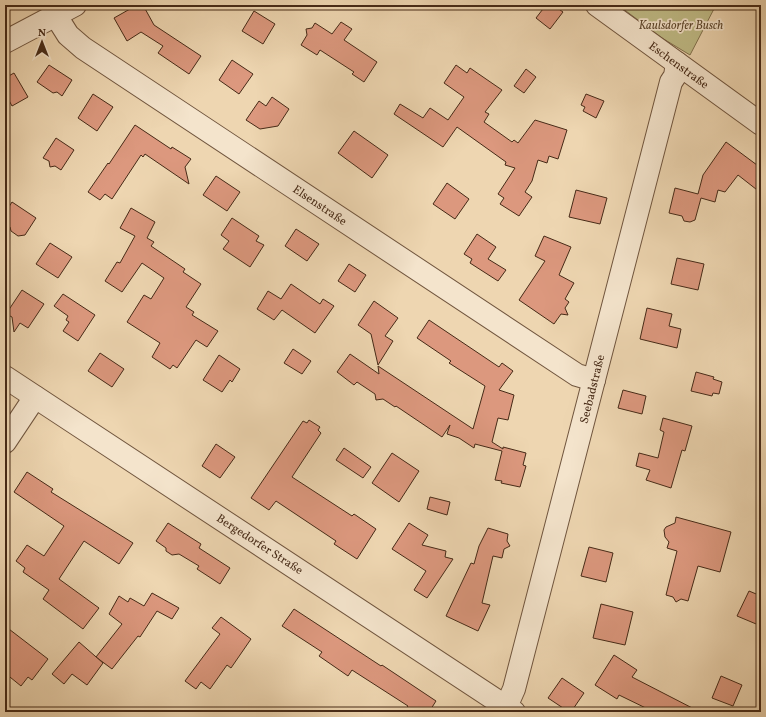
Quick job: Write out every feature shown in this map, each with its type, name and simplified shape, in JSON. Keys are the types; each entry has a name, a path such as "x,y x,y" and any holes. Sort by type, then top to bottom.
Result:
{"street":[{"path":"5,42 75,5"},
{"name":"Eschenstraße","path":"597,5 761,124"},
{"name":"Elsenstraße","path":"56,16 68,35 83,48 577,375 594,380"},
{"name":"Seebadstraße","path":"507,710 514,688 671,82 675,76 677,63"},
{"name":"Bergedorfer Straße","path":"5,377 507,710"},
{"path":"5,442 35,397"}],"green space":[{"name":"Kaulsdorfer Busch","path":"618,5 716,5 690,55 662,38"}],"building":[{"path":"137,5 143,5 154,25 201,56 189,74 158,53 163,46 141,32 127,41 114,18"},
{"path":"546,5 553,5 563,12 550,29 536,18"},
{"path":"254,11 275,24 263,44 242,31"},
{"path":"341,22 352,29 344,40 377,62 364,82 352,74 354,72 320,50 317,55 301,45 307,35 306,29 312,28 315,23 332,34"},
{"path":"232,60 253,74 239,94 219,80"},
{"path":"49,65 72,80 62,96 57,92 53,93 37,82"},
{"path":"456,65 467,73 470,68 502,90 485,112 489,114 484,122 512,142 514,140 518,143 535,120 567,130 558,159 549,156 547,163 538,160 532,181 525,192 532,197 519,216 500,204 504,198 498,194 515,168 505,165 506,162 457,127 443,147 394,114 400,104 423,118 430,108 448,120 464,97 444,83"},
{"path":"526,69 536,77 524,93 514,86"},
{"path":"14,73 28,97 12,106 5,93 5,78"},
{"path":"93,94 113,107 97,131 78,118"},
{"path":"586,94 604,101 596,118 583,111 585,107 581,105"},
{"path":"272,97 289,109 278,126 260,129 246,120 259,101 266,106"},
{"path":"135,125 171,149 172,147 191,159 185,167 189,184 145,154 143,157 141,155 112,199 105,194 100,200 88,192"},
{"path":"354,131 388,155 372,178 338,153"},
{"path":"56,138 74,150 61,170 55,166 50,167 49,161 43,158"},
{"path":"726,142 761,168 761,193 738,175 725,192 718,190 715,202 701,198 695,220 690,222 684,221 682,216 669,213 675,188 698,194 703,175"},
{"path":"216,176 240,192 227,211 203,195"},
{"path":"447,183 469,199 455,219 433,204"},
{"path":"576,190 607,198 600,224 569,217"},
{"path":"12,202 36,218 25,235 18,236 5,224 5,213"},
{"path":"131,208 155,222 147,238 154,242 151,246 185,269 183,272 201,284 186,307 194,312 192,315 218,331 207,347 196,340 177,368 173,365 170,369 152,357 160,343 127,322 144,295 151,299 164,278 142,263 122,292 105,281 117,262 120,263 135,236 120,228"},
{"path":"232,218 259,236 256,241 264,245 250,267 223,249 229,241 221,235"},
{"path":"296,229 319,244 307,261 285,246"},
{"path":"477,234 496,247 488,259 506,270 498,281 470,263 472,259 464,254"},
{"path":"544,236 571,247 559,275 574,283 565,299 569,302 565,308 568,315 561,314 554,324 519,300 545,261 535,256"},
{"path":"50,243 72,257 58,278 36,264"},
{"path":"677,258 704,264 698,290 671,284"},
{"path":"349,264 366,275 355,292 338,281"},
{"path":"291,284 320,304 323,299 334,306 315,333 282,310 274,320 257,309 268,291 281,299"},
{"path":"22,290 44,304 28,328 20,323 14,332 12,317 6,314"},
{"path":"63,294 95,315 78,341 63,331 69,322 66,320 68,316 54,306"},
{"path":"374,301 398,318 385,336 393,341 378,365 371,334 358,325"},
{"path":"647,308 672,314 669,326 681,329 677,348 640,339"},
{"path":"429,320 499,367 502,363 513,371 499,390 514,395 508,420 498,418 492,442 503,449 503,447 526,453 523,465 526,466 520,487 501,483 502,481 495,480 502,451 475,444 474,448 459,438 447,434 450,425 442,437 396,406 395,407 383,399 376,400 375,394 357,382 354,385 337,372 350,354 379,374 378,366 473,429 485,386 449,363 451,361 417,338"},
{"path":"293,349 311,361 302,374 284,363"},
{"path":"100,353 124,369 112,387 88,371"},
{"path":"219,355 240,369 232,382 230,380 222,392 203,380"},
{"path":"696,372 714,377 713,379 722,382 719,394 713,393 712,396 691,391"},
{"path":"623,390 646,396 642,414 618,408"},
{"path":"663,418 692,426 685,451 682,450 671,488 646,480 650,470 636,466 639,453 658,458 664,432 660,430"},
{"path":"309,420 320,427 318,430 321,433 292,477 352,516 354,514 376,529 357,559 334,544 336,541 276,501 269,510 251,498 303,421 307,423"},
{"path":"216,444 235,457 220,478 202,466"},
{"path":"344,448 371,467 363,478 336,460"},
{"path":"392,453 419,471 399,502 372,483"},
{"path":"27,472 53,489 51,492 133,543 119,564 84,541 59,579 99,608 83,629 43,599 49,590 23,572 25,568 16,561 27,545 44,556 64,526 14,492"},
{"path":"430,497 450,502 447,515 427,509"},
{"path":"676,517 731,532 720,572 698,566 688,601 681,599 676,602 673,597 666,595 677,551 667,548 669,542 665,537 664,530 666,527 675,523"},
{"path":"168,523 201,544 199,548 230,568 220,584 197,569 199,566 179,554 172,555 166,551 166,548 156,541"},
{"path":"409,523 428,535 422,545 446,551 445,557 453,559 427,598 414,590 426,571 392,549"},
{"path":"488,528 508,534 507,541 510,546 504,549 502,558 493,556 482,603 490,605 478,631 446,616 471,563 474,564 479,546"},
{"path":"589,547 613,553 606,582 581,576"},
{"path":"749,591 761,596 761,626 737,616"},
{"path":"152,593 179,608 172,619 157,611 140,637 138,636 112,669 96,657 122,624 109,614 119,596 128,602 130,598 144,606"},
{"path":"601,604 633,612 625,645 593,638"},
{"path":"294,609 436,701 429,712 403,712 408,706 352,670 348,676 319,656 322,652 282,626"},
{"path":"221,617 251,639 231,668 227,665 210,689 201,682 196,689 185,681 220,634 212,628"},
{"path":"5,626 48,659 32,680 28,677 21,686 5,673"},
{"path":"79,642 103,663 87,685 72,674 64,684 52,674"},
{"path":"614,655 637,670 632,677 700,712 654,712 619,695 617,699 595,685"},
{"path":"721,676 742,685 733,706 712,698"},
{"path":"562,678 584,693 571,712 548,698"}]}
